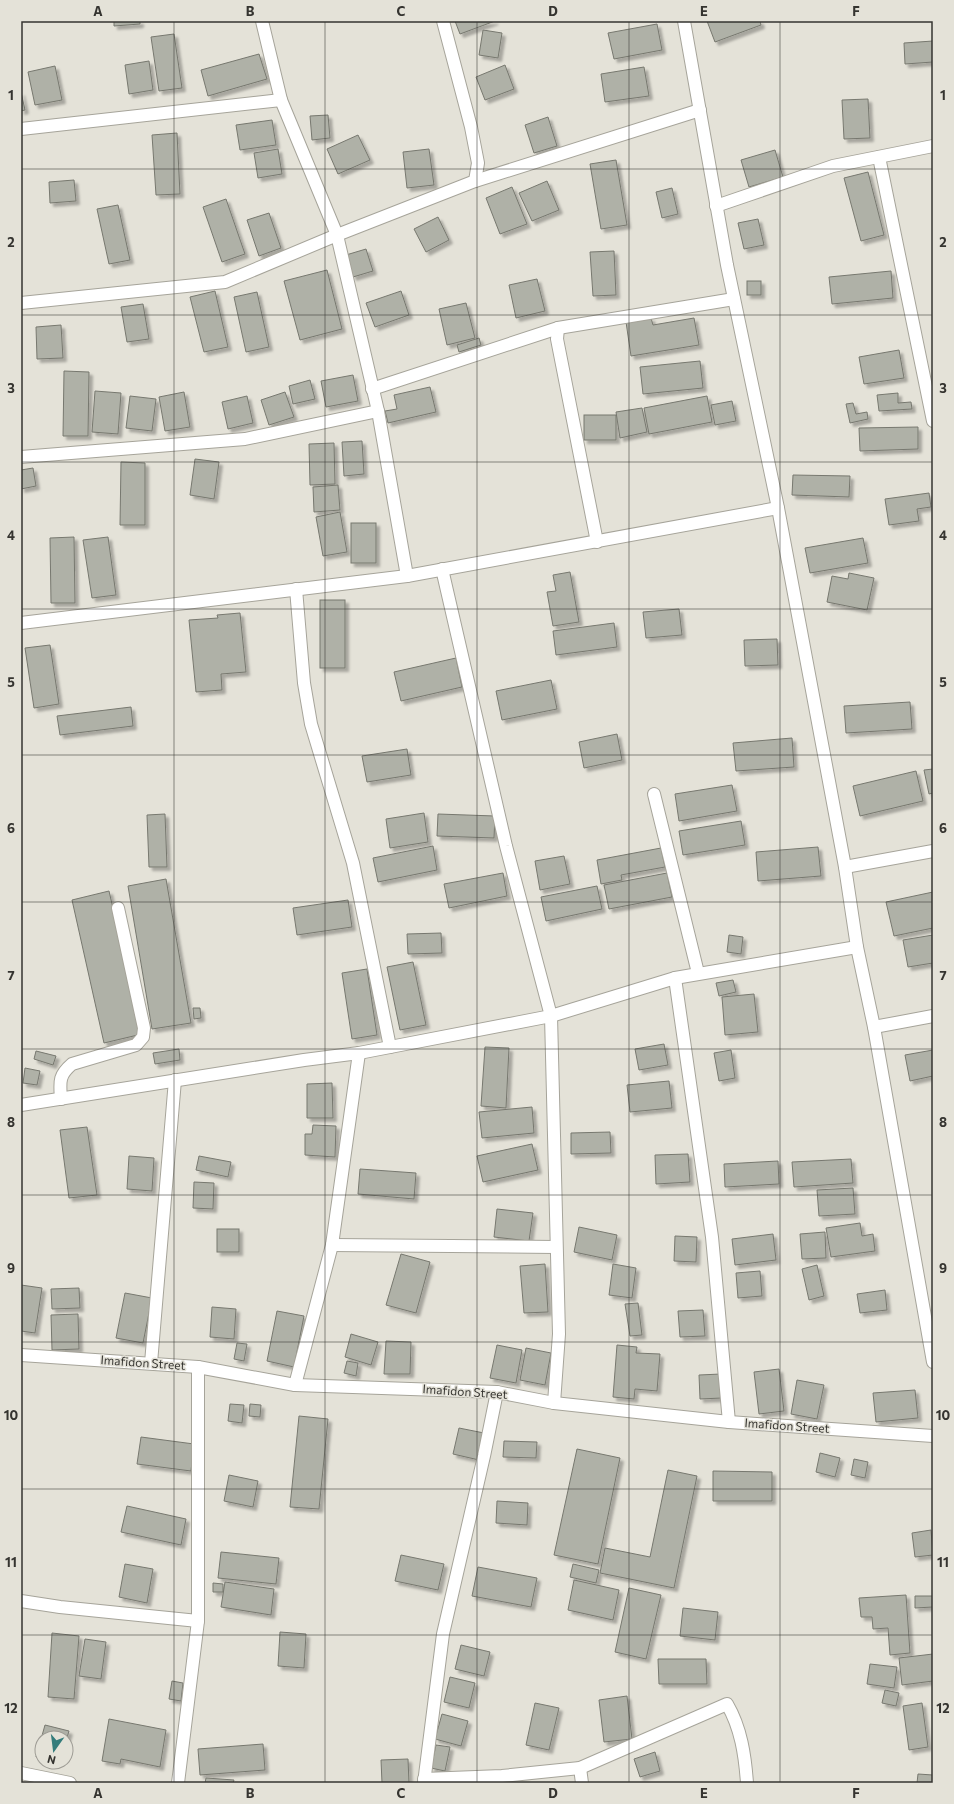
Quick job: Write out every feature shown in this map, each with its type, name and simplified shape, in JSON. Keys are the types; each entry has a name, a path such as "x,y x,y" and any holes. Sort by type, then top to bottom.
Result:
{"street":[{"path":"262,21 281,100 336,235 378,411 406,576"},
{"path":"443,21 472,127 478,164 475,181"},
{"path":"684,21 716,206 778,508 845,868 856,947 874,1027 933,1362"},
{"path":"21,129 281,100"},
{"path":"21,303 225,282 336,235 475,181 700,110"},
{"path":"716,206 832,166 933,146"},
{"path":"879,157 933,421"},
{"path":"372,388 558,328 734,299"},
{"path":"558,328 557,339 597,542"},
{"path":"21,457 245,439 378,411"},
{"path":"21,623 406,576 778,508"},
{"path":"442,569 506,846 551,1016 559,1334 554,1403"},
{"path":"296,589 304,684 311,724 353,863 390,1047"},
{"path":"654,794 698,973"},
{"path":"845,868 933,852"},
{"path":"61,1099 60,1080 64,1071 72,1064 136,1045 143,1037 144,1028 118,908"},
{"path":"21,1105 304,1060 359,1053 551,1016 675,978 698,973 856,947"},
{"path":"675,978 712,1237 729,1422"},
{"path":"874,1027 933,1016"},
{"path":"295,1385 332,1245 359,1053"},
{"path":"152,1364 175,1080"},
{"path":"332,1245 556,1247"},
{"name":"Imafidon Street","path":"21,1355 198,1367 295,1385 497,1392 554,1403 729,1422 933,1436"},
{"path":"178,1783 198,1621 198,1367"},
{"path":"497,1392 484,1456 443,1634 424,1781 502,1776 580,1768 727,1704 735,1718 744,1754 747,1783"},
{"path":"21,1601 60,1607 198,1621"},
{"path":"580,1768 582,1783"},
{"path":"21,1772 70,1783"}],"building":[{"path":"114,21 140,21 140,24 114,26"},
{"path":"455,21 495,21 460,34"},
{"path":"707,21 760,21 761,25 715,42"},
{"path":"657,24 662,50 614,59 608,33"},
{"path":"483,30 502,33 498,58 479,55"},
{"path":"174,34 182,88 159,91 151,37"},
{"path":"933,41 933,62 905,64 904,43"},
{"path":"259,54 267,79 208,96 201,70"},
{"path":"149,61 153,90 129,94 125,65"},
{"path":"505,65 514,89 485,100 476,77"},
{"path":"55,66 62,100 35,105 28,72"},
{"path":"644,67 649,96 605,102 601,74"},
{"path":"21,92 25,110 21,111"},
{"path":"868,99 870,138 844,139 842,100"},
{"path":"328,115 330,138 312,140 310,116"},
{"path":"548,117 557,146 534,153 525,125"},
{"path":"272,120 276,145 240,150 236,125"},
{"path":"177,133 180,194 156,195 152,135"},
{"path":"358,135 370,160 338,174 327,149"},
{"path":"278,149 282,174 258,178 254,153"},
{"path":"429,149 434,185 407,188 403,152"},
{"path":"775,150 783,177 749,187 741,160"},
{"path":"616,160 627,225 601,229 590,164"},
{"path":"868,172 884,235 861,241 844,178"},
{"path":"74,180 76,201 50,203 49,182"},
{"path":"547,181 559,210 532,221 519,193"},
{"path":"512,187 527,224 500,234 486,198"},
{"path":"672,188 678,214 662,218 656,192"},
{"path":"226,199 245,254 222,262 203,207"},
{"path":"118,205 130,260 109,264 97,209"},
{"path":"269,213 281,248 259,256 247,220"},
{"path":"438,217 449,240 426,252 414,229"},
{"path":"758,219 764,245 744,249 738,223"},
{"path":"366,249 373,271 353,277 346,255"},
{"path":"614,251 616,295 593,296 590,252"},
{"path":"327,270 342,329 300,340 284,281"},
{"path":"891,271 893,298 832,304 829,277"},
{"path":"537,279 545,311 516,318 509,285"},
{"path":"747,281 761,281 761,295 747,295"},
{"path":"215,291 228,347 204,352 190,297"},
{"path":"401,291 409,315 375,327 366,303"},
{"path":"257,292 269,347 246,352 234,297"},
{"path":"466,303 475,338 447,345 439,309"},
{"path":"143,304 149,339 127,342 121,307"},
{"path":"651,318 653,325 694,318 699,345 631,356 626,322"},
{"path":"61,325 63,358 37,359 36,327"},
{"path":"479,338 481,345 459,352 457,345"},
{"path":"899,350 904,378 864,384 859,357"},
{"path":"700,361 703,388 643,394 640,367"},
{"path":"64,371 89,372 88,436 63,436"},
{"path":"353,375 358,401 326,407 321,381"},
{"path":"310,380 315,399 293,404 289,386"},
{"path":"430,387 436,412 388,423 385,411 397,409 394,395"},
{"path":"95,391 121,393 118,434 92,432"},
{"path":"184,392 190,427 165,431 159,397"},
{"path":"285,392 294,417 269,425 261,400"},
{"path":"898,393 898,403 911,402 912,409 879,411 877,395"},
{"path":"130,396 156,399 152,431 126,428"},
{"path":"247,396 253,423 228,429 222,402"},
{"path":"707,396 712,422 649,434 644,408"},
{"path":"732,401 736,421 715,425 711,405"},
{"path":"853,403 856,414 867,412 868,419 850,423 846,404"},
{"path":"642,408 647,432 620,438 616,412"},
{"path":"584,415 616,415 616,440 584,440"},
{"path":"918,427 918,449 860,451 859,428"},
{"path":"362,441 364,474 344,476 342,442"},
{"path":"334,443 335,484 310,485 309,444"},
{"path":"195,459 219,462 214,499 190,495"},
{"path":"121,462 145,463 145,525 120,525"},
{"path":"33,468 36,486 21,489 21,470"},
{"path":"793,475 850,476 849,497 792,495"},
{"path":"338,485 340,510 314,512 313,487"},
{"path":"929,493 931,507 917,509 919,521 889,525 885,499"},
{"path":"340,512 347,552 323,556 316,517"},
{"path":"351,523 376,523 376,563 351,563"},
{"path":"74,537 75,603 51,603 50,538"},
{"path":"108,537 116,595 92,598 83,540"},
{"path":"863,538 868,563 810,573 805,548"},
{"path":"570,572 579,622 553,626 547,592 556,591 553,575"},
{"path":"849,573 874,578 867,610 827,602 832,576 848,579"},
{"path":"320,600 345,600 345,668 320,668"},
{"path":"679,609 682,635 646,638 643,612"},
{"path":"240,613 246,672 221,674 222,690 196,692 189,620 218,618 217,615"},
{"path":"614,623 617,647 556,655 553,631"},
{"path":"777,639 778,665 745,666 744,640"},
{"path":"50,645 59,704 34,708 25,648"},
{"path":"456,658 462,687 401,701 394,672"},
{"path":"551,680 557,709 502,720 496,691"},
{"path":"910,702 912,729 846,733 844,706"},
{"path":"131,707 133,726 60,735 57,716"},
{"path":"617,734 622,760 584,768 579,742"},
{"path":"792,738 794,767 736,771 733,743"},
{"path":"407,749 411,775 367,782 362,756"},
{"path":"933,769 933,793 929,794 924,770"},
{"path":"916,771 923,801 860,816 853,786"},
{"path":"732,785 737,811 679,821 675,794"},
{"path":"424,813 428,842 390,848 386,819"},
{"path":"165,814 167,867 149,867 147,815"},
{"path":"438,814 495,816 494,838 437,836"},
{"path":"741,821 745,845 683,855 679,831"},
{"path":"433,846 437,870 378,882 373,858"},
{"path":"818,847 821,876 758,881 756,852"},
{"path":"661,848 665,867 621,875 622,880 601,884 597,860"},
{"path":"564,856 570,884 540,890 535,861"},
{"path":"503,873 507,896 449,908 444,884"},
{"path":"667,873 672,897 609,909 604,885"},
{"path":"166,879 191,1023 152,1029 128,886"},
{"path":"597,886 602,909 546,921 541,897"},
{"path":"109,891 142,1034 104,1043 72,900"},
{"path":"933,892 933,928 894,936 886,902"},
{"path":"348,900 352,927 297,935 293,908"},
{"path":"441,933 442,953 408,954 407,934"},
{"path":"729,935 743,937 741,954 727,952"},
{"path":"933,935 933,963 908,967 903,940"},
{"path":"413,962 426,1025 400,1030 387,967"},
{"path":"367,969 377,1035 352,1039 342,973"},
{"path":"733,980 736,992 719,996 716,983"},
{"path":"754,994 758,1032 725,1035 722,997"},
{"path":"193,1008 200,1008 201,1018 194,1019"},
{"path":"664,1044 668,1065 639,1070 635,1049"},
{"path":"485,1047 509,1048 506,1108 481,1106"},
{"path":"179,1049 180,1060 155,1064 153,1053"},
{"path":"731,1050 735,1078 719,1081 714,1053"},
{"path":"933,1050 933,1076 910,1081 905,1055"},
{"path":"36,1051 56,1056 53,1065 34,1059"},
{"path":"25,1068 40,1071 37,1085 23,1083"},
{"path":"669,1081 672,1108 630,1112 627,1085"},
{"path":"332,1083 333,1118 307,1118 307,1084"},
{"path":"532,1107 534,1133 482,1138 479,1112"},
{"path":"313,1125 336,1126 335,1157 305,1155 305,1134 312,1134"},
{"path":"87,1127 97,1195 69,1198 60,1130"},
{"path":"610,1132 611,1153 571,1154 571,1133"},
{"path":"532,1144 538,1170 483,1182 477,1156"},
{"path":"688,1154 690,1182 656,1184 655,1155"},
{"path":"129,1156 154,1158 152,1191 127,1189"},
{"path":"199,1156 231,1162 228,1177 196,1170"},
{"path":"851,1159 853,1183 794,1187 792,1162"},
{"path":"778,1161 779,1184 725,1187 724,1164"},
{"path":"360,1169 416,1173 414,1199 358,1194"},
{"path":"194,1182 214,1183 213,1209 193,1208"},
{"path":"853,1188 855,1214 819,1216 817,1190"},
{"path":"497,1209 533,1213 529,1241 494,1237"},
{"path":"860,1223 862,1236 873,1234 875,1251 831,1257 826,1228"},
{"path":"579,1227 617,1235 612,1260 574,1252"},
{"path":"217,1229 239,1229 239,1252 217,1252"},
{"path":"825,1232 826,1258 802,1259 800,1234"},
{"path":"773,1234 776,1260 735,1265 732,1239"},
{"path":"675,1236 697,1237 696,1262 674,1261"},
{"path":"401,1254 430,1262 416,1313 386,1305"},
{"path":"545,1264 548,1312 524,1313 520,1266"},
{"path":"613,1264 636,1268 632,1298 609,1295"},
{"path":"817,1265 824,1296 809,1300 802,1269"},
{"path":"760,1271 762,1296 738,1298 736,1273"},
{"path":"21,1285 42,1288 35,1333 21,1331"},
{"path":"79,1288 80,1308 52,1309 51,1289"},
{"path":"885,1290 887,1310 860,1313 857,1294"},
{"path":"125,1293 152,1298 143,1343 116,1338"},
{"path":"638,1303 642,1335 630,1336 625,1304"},
{"path":"212,1307 236,1309 234,1339 210,1337"},
{"path":"703,1310 705,1336 680,1337 678,1311"},
{"path":"277,1311 304,1316 294,1367 267,1361"},
{"path":"78,1314 79,1349 52,1350 51,1315"},
{"path":"351,1334 378,1342 371,1365 345,1357"},
{"path":"386,1341 411,1342 410,1374 384,1374"},
{"path":"237,1343 247,1344 244,1361 234,1359"},
{"path":"497,1345 522,1350 516,1383 490,1378"},
{"path":"617,1345 637,1347 636,1353 660,1354 657,1391 635,1389 634,1399 613,1397"},
{"path":"526,1348 551,1353 545,1385 520,1380"},
{"path":"347,1361 358,1363 356,1376 344,1373"},
{"path":"779,1369 784,1411 759,1414 754,1372"},
{"path":"721,1374 722,1398 700,1399 699,1375"},
{"path":"797,1380 824,1385 817,1419 791,1414"},
{"path":"915,1390 918,1418 876,1422 873,1393"},
{"path":"230,1404 244,1405 242,1423 228,1421"},
{"path":"250,1404 261,1405 260,1417 249,1416"},
{"path":"299,1416 328,1419 319,1509 290,1507"},
{"path":"459,1428 484,1433 479,1460 453,1454"},
{"path":"141,1437 194,1444 191,1471 137,1464"},
{"path":"504,1441 537,1442 536,1458 503,1457"},
{"path":"577,1449 620,1458 598,1564 554,1555"},
{"path":"820,1453 840,1458 835,1477 816,1472"},
{"path":"854,1459 868,1462 865,1478 851,1475"},
{"path":"668,1470 697,1476 674,1588 600,1573 605,1548 650,1557"},
{"path":"713,1471 772,1472 772,1501 713,1501"},
{"path":"229,1475 258,1481 253,1507 224,1501"},
{"path":"497,1501 528,1503 527,1525 496,1523"},
{"path":"127,1506 186,1519 181,1545 121,1532"},
{"path":"931,1530 933,1555 915,1557 912,1533"},
{"path":"221,1552 279,1558 276,1584 218,1578"},
{"path":"401,1555 444,1564 438,1590 395,1581"},
{"path":"125,1564 153,1569 147,1603 119,1597"},
{"path":"573,1564 599,1570 596,1583 570,1577"},
{"path":"478,1567 537,1578 531,1607 472,1596"},
{"path":"574,1580 619,1590 613,1620 568,1610"},
{"path":"225,1582 274,1589 271,1615 221,1607"},
{"path":"213,1583 223,1584 223,1592 213,1592"},
{"path":"629,1588 661,1595 646,1659 615,1652"},
{"path":"906,1595 910,1653 890,1655 888,1628 873,1629 872,1617 861,1617 859,1598"},
{"path":"915,1596 933,1596 933,1607 915,1608"},
{"path":"683,1608 718,1612 715,1640 680,1636"},
{"path":"280,1632 306,1634 304,1668 278,1666"},
{"path":"52,1633 79,1636 74,1699 48,1697"},
{"path":"85,1639 106,1642 101,1679 79,1676"},
{"path":"461,1645 490,1652 484,1676 455,1669"},
{"path":"933,1654 933,1681 902,1685 899,1658"},
{"path":"658,1659 706,1659 707,1684 659,1684"},
{"path":"870,1664 897,1667 894,1688 867,1684"},
{"path":"450,1677 475,1683 469,1708 444,1702"},
{"path":"172,1681 183,1683 181,1701 169,1699"},
{"path":"885,1690 899,1693 896,1706 882,1703"},
{"path":"627,1696 632,1739 604,1742 599,1700"},
{"path":"535,1703 559,1708 549,1750 526,1745"},
{"path":"922,1703 928,1747 909,1750 903,1706"},
{"path":"442,1714 468,1721 461,1746 435,1739"},
{"path":"109,1719 166,1730 160,1767 121,1759 120,1764 102,1761"},
{"path":"45,1725 65,1730 44,1730"},
{"path":"263,1744 265,1770 200,1775 198,1749"},
{"path":"436,1745 450,1747 445,1771 431,1768"},
{"path":"655,1752 660,1771 640,1777 634,1759"},
{"path":"408,1759 409,1783 382,1783 381,1760"},
{"path":"918,1774 933,1775 933,1783 917,1783"},
{"path":"206,1778 234,1780 233,1783 205,1783"}]}
